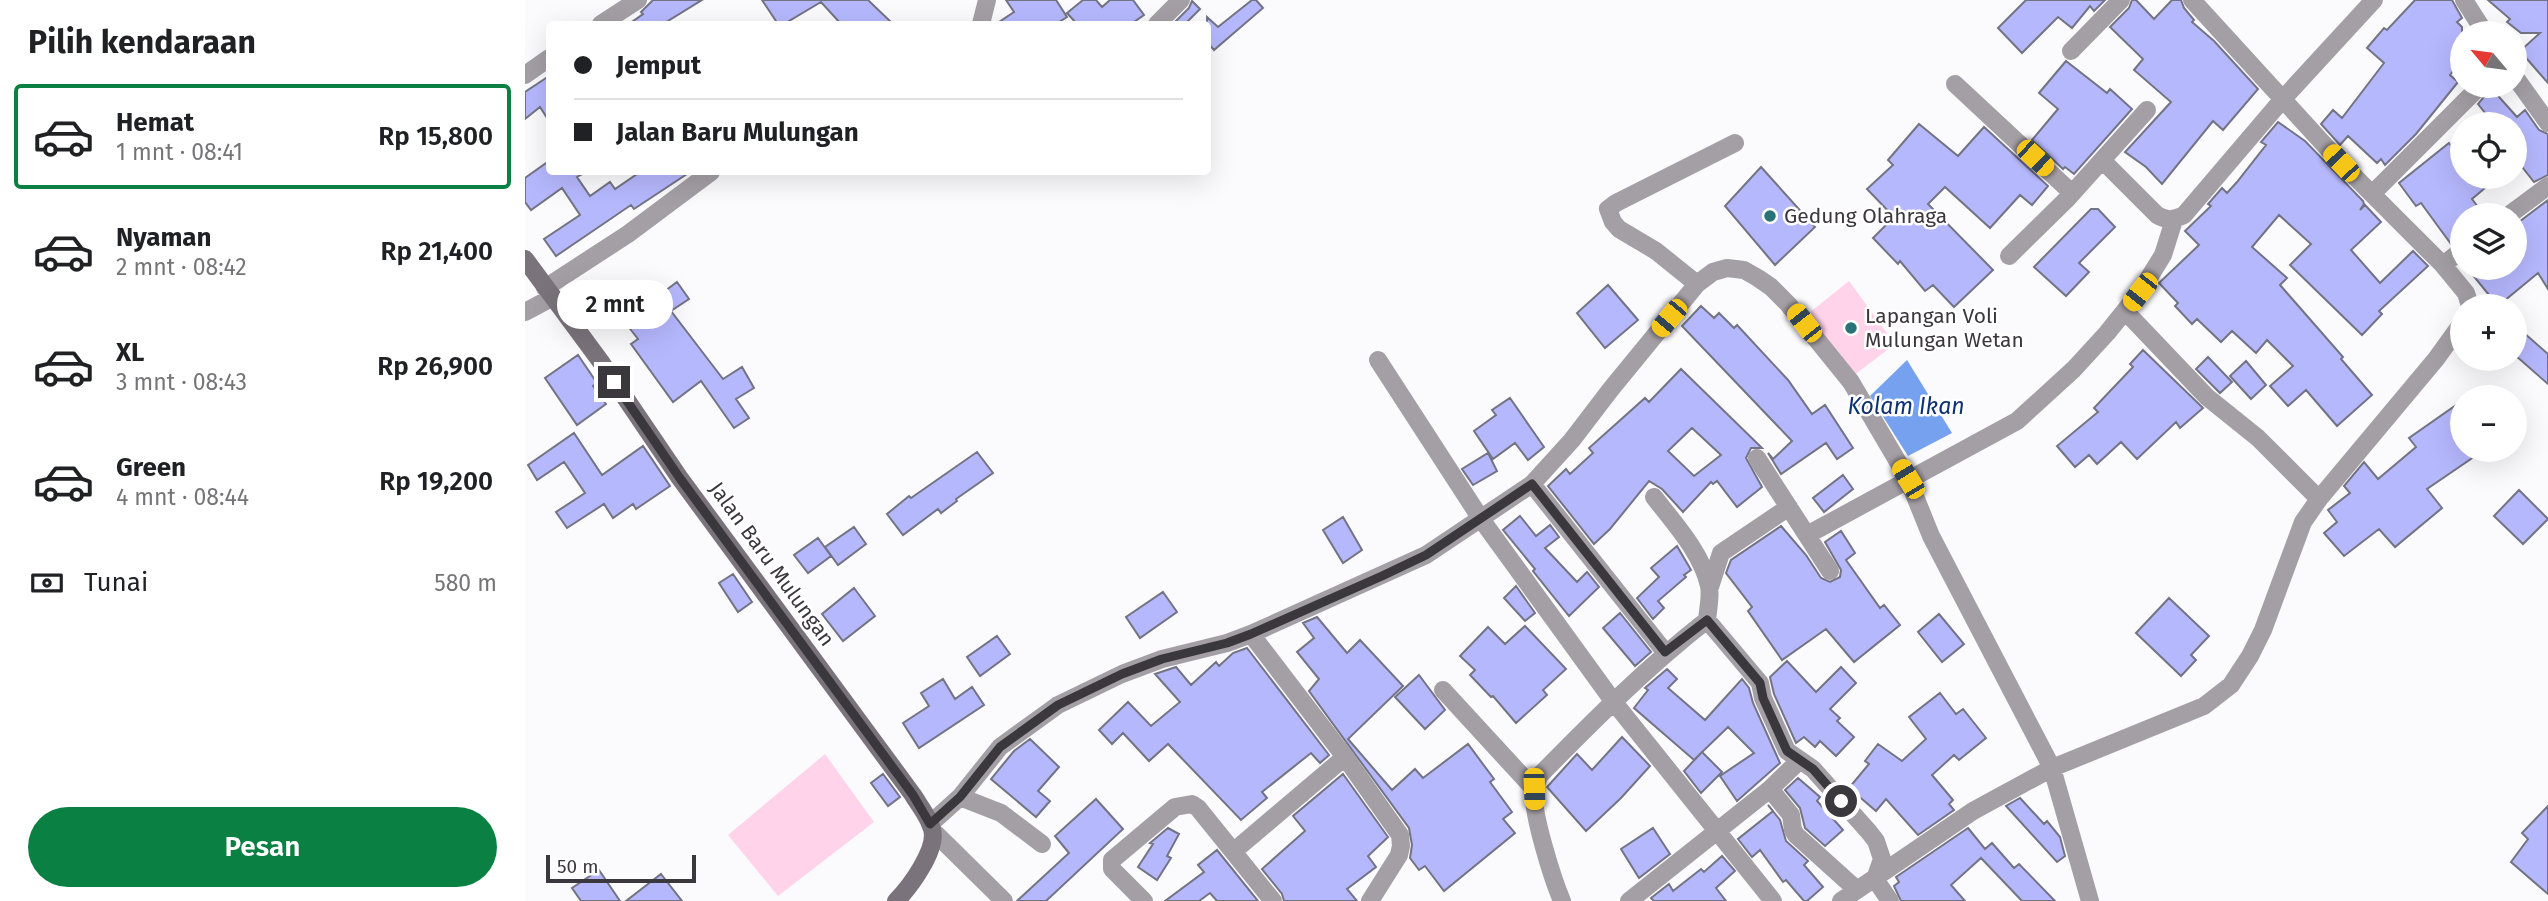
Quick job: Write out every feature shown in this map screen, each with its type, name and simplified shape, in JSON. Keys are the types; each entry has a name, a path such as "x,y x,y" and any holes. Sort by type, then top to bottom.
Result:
{"main road":[{"name":"Jalan Baru Mulungan","path":"525,259 601,362 679,477 913,795 932,828"},
{"path":"896,901 913,881 928,855 932,828"}],"street":[{"path":"606,21 638,0"},
{"path":"982,21 987,0"},
{"path":"1160,21 1181,0"},
{"path":"2071,51 2121,0"},
{"path":"2192,0 2282,100 2442,265 2466,294"},
{"path":"2102,160 2157,215 2174,220 2184,215 2282,100 2374,0"},
{"path":"2464,0 2477,21"},
{"path":"525,75 546,60"},
{"path":"1955,84 2072,193"},
{"path":"2527,94 2548,123"},
{"path":"2372,194 2468,98"},
{"path":"2008,256 2072,193 2147,110"},
{"path":"1697,284 1656,251 1619,229 1608,209 1735,143"},
{"path":"525,312 707,175"},
{"path":"2525,203 2548,186"},
{"path":"1807,536 2017,421 2074,369 2125,311 2164,255 2174,220"},
{"path":"2442,265 2450,259"},
{"path":"1004,901 932,828 1000,747 1058,705 1122,674 1162,659 1227,643 1251,634 1426,555 1481,519 1532,484 1572,440 1697,284 1713,272 1727,268 1744,270 1771,287 1789,304 1851,382 1908,479 1931,536 2052,768 2090,901"},
{"path":"2125,311 2207,397 2258,438 2319,499"},
{"path":"1841,901 1973,811 2052,768 2204,706 2231,685 2263,630 2303,522 2450,340"},
{"path":"1378,360 1481,519 1613,701 1684,786 1716,832 1773,901"},
{"path":"1757,458 1830,571"},
{"path":"1532,484 1665,652"},
{"path":"1654,497 1690,546 1710,587"},
{"path":"1789,507 1721,552 1710,587 1707,620 1760,683 1763,698 1787,751 1813,769 1876,841 1882,859 1875,879"},
{"path":"1562,901 1535,807 1534,789 1540,775 1665,652 1707,620"},
{"path":"1251,634 1401,835 1399,855 1370,901"},
{"path":"1443,690 1534,789"},
{"path":"1234,851 1345,757"},
{"path":"1629,901 1770,789 1799,761"},
{"path":"1770,789 1791,815 1796,835 1857,890"},
{"path":"960,797 1001,813 1042,844"},
{"path":"1144,901 1112,869 1112,860 1175,807 1192,804 1234,851 1273,901"},
{"path":"1875,879 1890,901"}],"shaded area":[{"name":"Lapangan Voli Mulungan Wetan","path":"1849,281 1895,344 1853,376 1809,313"},
{"path":"825,754 874,822 778,896 728,835"}],"water":[{"name":"Kolam Ikan","path":"1907,360 1952,433 1908,456 1870,396"}],"building":[{"path":"653,0 702,0 668,21 633,21 643,14 641,12"},
{"path":"762,0 868,0 890,21 838,21 821,2 789,21 776,21"},
{"path":"1006,0 1056,0 1067,17 1061,21 1000,21 1014,12"},
{"path":"1083,0 1096,0 1102,7 1110,0 1133,0 1144,15 1135,21 1074,21 1067,13"},
{"path":"1252,0 1256,0 1263,8 1214,50 1211,47 1211,21 1207,21 1207,17 1218,27"},
{"path":"2026,0 2105,0 2094,11 2090,6 2072,28 2058,17 2022,53 1998,28"},
{"path":"2132,0 2136,0 2154,19 2172,0 2181,0 2194,20 2192,22 2214,41 2258,89 2223,130 2213,121 2162,184 2146,167 2125,152 2171,102 2134,70 2143,59 2110,27 2129,8"},
{"path":"2415,0 2452,0 2462,18 2450,21 2450,92 2416,134 2385,165 2381,159 2377,163 2348,136 2340,145 2321,124 2333,110 2342,118 2384,63 2367,48 2384,28 2387,30"},
{"path":"2488,0 2548,0 2548,83 2527,59 2527,45 2540,33 2527,33 2527,21 2508,21 2510,19"},
{"path":"1192,1 1200,9 1188,21 1176,21"},
{"path":"2066,61 2107,93 2110,89 2132,109 2074,174 2065,167 2063,169 2032,140 2058,109 2039,93"},
{"path":"546,78 546,116 540,107 525,119 525,92"},
{"path":"2483,98 2500,98 2513,112 2484,112 2478,104"},
{"path":"2527,113 2539,130 2548,134 2548,175 2534,182 2527,173"},
{"path":"2278,122 2305,141 2363,201 2360,210 2365,205 2381,222 2351,250 2380,283 2413,251 2428,266 2379,311 2382,314 2362,335 2290,265 2311,244 2279,215 2252,247 2287,278 2280,285 2343,357 2341,359 2372,395 2337,426 2306,390 2288,406 2270,386 2293,366 2267,340 2256,353 2232,331 2221,342 2197,319 2192,324 2175,306 2178,303 2159,283 2199,245 2185,231 2211,206 2208,204 2222,188 2227,193 2237,182 2266,145 2261,142"},
{"path":"1919,124 1958,156 1984,127 2048,186 2032,205 2020,195 1990,228 1945,187 1928,204 1993,270 1954,307 1933,285 1925,291 1900,261 1898,264 1873,238 1894,217 1867,189 1893,165 1888,160"},
{"path":"2449,143 2450,189 2484,189 2472,199 2475,203 2450,203 2450,243 2421,203 2416,206 2399,183"},
{"path":"546,163 546,175 581,175 577,177 590,196 610,182 615,189 636,175 685,175 634,209 631,205 556,256 544,239 580,215 562,188 531,210 525,202 525,178"},
{"name":"Gedung Olahraga","path":"1761,167 1815,227 1775,265 1725,206"},
{"path":"2548,200 2548,289 2538,273 2513,294 2488,294 2477,280 2527,280 2527,216"},
{"path":"2091,209 2098,209 2115,227 2079,263 2089,272 2066,296 2034,267"},
{"path":"677,282 689,299 671,311 723,379 742,367 754,388 736,399 749,418 734,428 701,381 673,402 631,344 638,339 620,316 656,288 661,294"},
{"path":"1608,285 1638,320 1605,348 1577,313"},
{"path":"1701,306 1714,318 1719,313 1734,328 1737,325 1788,380 1812,414 1825,405 1853,448 1837,459 1826,443 1781,474 1768,453 1773,459 1792,441 1682,326"},
{"path":"2527,336 2548,354 2548,384 2527,366"},
{"path":"2143,350 2203,408 2180,428 2176,422 2137,459 2121,442 2097,464 2089,455 2075,467 2057,446 2098,412 2094,408 2133,367 2130,364"},
{"path":"578,355 597,383 593,386 606,404 577,425 545,378"},
{"path":"2208,357 2232,382 2220,393 2196,369"},
{"path":"2246,361 2266,385 2251,399 2230,376"},
{"path":"1681,369 1762,448 1751,448 1746,458 1762,487 1737,507 1717,481 1713,484 1711,482 1683,512 1662,489 1649,481 1610,529 1594,544 1548,486 1566,469 1570,474 1593,453 1589,448 1645,398 1649,402","holes":["1692,428 1721,455 1694,476 1668,451"]},
{"path":"1510,398 1544,447 1528,460 1515,443 1493,459 1474,431 1496,415 1492,410"},
{"path":"2450,409 2450,462 2466,462 2427,489 2442,508 2395,547 2379,529 2344,556 2324,533 2337,522 2328,510 2350,493 2344,486 2364,462 2378,479 2416,447 2409,438"},
{"path":"574,433 602,475 643,446 670,486 636,509 633,504 613,518 604,504 567,528 556,512 585,493 564,462 537,480 528,465"},
{"path":"977,452 993,473 941,513 938,509 903,535 887,514 909,496 911,498"},
{"path":"1488,453 1497,471 1473,485 1462,469"},
{"path":"1843,475 1853,489 1824,512 1813,498"},
{"path":"2519,490 2548,519 2523,544 2494,516"},
{"path":"1520,516 1536,536 1550,525 1559,537 1545,548 1577,582 1587,572 1599,587 1569,616 1503,530"},
{"path":"1343,517 1362,550 1343,563 1323,530"},
{"path":"1781,526 1806,555 1821,578 1830,582 1840,577 1841,570 1825,542 1841,531 1855,553 1846,560 1880,608 1884,605 1900,625 1854,662 1826,629 1782,660 1748,611 1752,607 1726,573 1731,560"},
{"path":"854,527 866,544 838,565 825,547"},
{"path":"818,538 831,556 808,573 794,555"},
{"path":"1677,546 1691,570 1658,601 1664,608 1653,619 1637,598 1659,577 1651,568"},
{"path":"733,574 752,602 738,612 719,583"},
{"path":"1516,586 1535,613 1525,621 1504,598"},
{"path":"854,588 875,616 843,641 822,614"},
{"path":"1163,592 1177,612 1140,638 1126,617"},
{"path":"2169,598 2209,636 2191,655 2196,660 2181,676 2136,633"},
{"path":"1620,613 1651,652 1635,666 1603,628"},
{"path":"1939,614 1964,644 1942,662 1918,632"},
{"path":"1317,617 1347,653 1360,640 1403,686 1348,739 1392,790 1415,769 1423,778 1468,744 1494,779 1490,782 1512,812 1503,819 1515,833 1444,891 1425,866 1419,870 1410,858 1412,845 1409,828 1309,691 1319,679 1297,652 1314,638 1303,623"},
{"path":"1525,626 1566,669 1543,690 1547,695 1516,723 1470,675 1475,670 1460,656 1488,627 1505,644"},
{"path":"997,636 1010,654 980,676 967,657"},
{"path":"1247,648 1329,755 1320,763 1311,753 1262,792 1267,798 1241,820 1168,744 1149,761 1123,733 1112,744 1099,730 1128,702 1151,726 1180,702 1155,674 1176,667 1191,685 1216,662 1219,666 1233,653"},
{"path":"1787,661 1816,692 1841,667 1856,683 1830,709 1840,718 1837,721 1854,737 1836,756 1820,741 1815,747 1804,737 1796,743 1774,694 1770,677"},
{"path":"1667,669 1677,679 1668,688 1705,720 1742,679 1749,688 1780,763 1737,801 1720,776 1754,753 1728,727 1694,760 1634,708 1648,690 1645,688"},
{"path":"1419,675 1445,710 1425,729 1395,697"},
{"path":"943,679 955,699 972,687 984,705 919,748 903,723 929,706 921,693"},
{"path":"1940,693 1956,714 1963,709 1986,738 1959,760 1954,755 1932,775 1953,800 1949,804 1954,810 1918,835 1886,799 1876,811 1849,788 1869,764 1865,761 1878,744 1902,761 1926,739 1909,717"},
{"path":"1622,737 1650,766 1586,831 1547,787 1577,754 1592,770"},
{"path":"1030,739 1059,767 1038,791 1050,801 1036,817 991,779 1014,751"},
{"path":"1702,752 1722,772 1701,793 1684,771"},
{"path":"883,774 900,797 888,806 871,783"},
{"path":"1343,774 1388,837 1368,856 1376,867 1347,889 1357,901 1284,901 1282,894 1262,869 1305,831 1293,816"},
{"path":"1798,778 1820,797 1817,801 1843,830 1825,846 1805,828 1800,808 1785,790"},
{"path":"2020,798 2044,824 2047,821 2060,837 2065,856 2057,862 2006,806"},
{"path":"1096,799 1123,829 1046,901 1017,901 1069,853 1055,836"},
{"path":"2548,806 2548,894 2511,862 2528,839 2522,833"},
{"path":"1773,811 1780,820 1786,841 1808,861 1804,865 1823,887 1807,901 1804,901 1786,880 1783,882 1760,850 1752,857 1738,839"},
{"path":"1168,828 1179,834 1167,856 1171,858 1157,880 1138,867 1153,844 1150,843"},
{"path":"1653,828 1670,854 1639,878 1621,849"},
{"path":"1968,828 1985,849 1992,843 2014,868 2019,864 2055,901 2022,901 1981,858 1951,885 1965,901 1901,901 1894,886 1899,882 1896,877"},
{"path":"1217,850 1258,901 1217,901 1210,893 1199,901 1165,901 1204,872 1198,865"},
{"path":"1722,856 1735,871 1716,888 1726,901 1654,901 1651,898 1669,884 1673,891 1701,869 1704,872"},
{"path":"599,870 620,901 581,901 572,888"},
{"path":"661,874 682,901 626,901"}],"place":[{"name":"Gedung Olahraga","path":"1770,216"},
{"name":"Lapangan Voli Mulungan Wetan","path":"1851,328"}],"route":[{"path":"614,382 679,477 689,487 913,795 930,824 960,797 1000,747 1058,705 1122,674 1162,659 1227,643 1251,634 1382,576 1426,555 1532,484 1665,652 1707,620 1760,683 1763,698 1787,751 1813,769 1841,801"}]}
